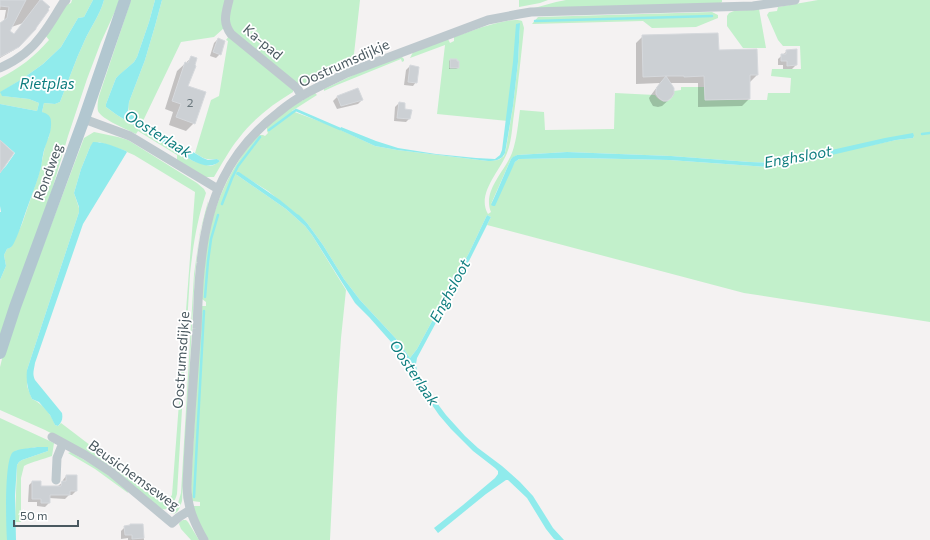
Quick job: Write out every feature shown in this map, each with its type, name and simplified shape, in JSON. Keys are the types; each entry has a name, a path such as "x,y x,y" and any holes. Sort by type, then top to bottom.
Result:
{"main road":[{"name":"Rondweg","path":"0,353 15,307 84,119 125,0"}],"street":[{"name":"Ka-pad","path":"229,0 225,22 231,34 297,88 302,96"},
{"name":"Oostrumsdijkje","path":"190,510 187,496 187,486 201,262 209,214 218,190 237,155 254,134 279,111 326,83 488,20 531,12 724,4 753,6 795,0"},
{"path":"0,68 20,57 34,44 41,36 62,1"},
{"path":"84,119 130,136 218,190"},
{"name":"Beusichemseweg","path":"52,437 85,455 111,472 172,523 190,510 204,540"},
{"path":"56,480 57,458 62,443"}],"green space":[{"path":"72,0 93,0 84,17 78,18 61,47 43,64 1,92 3,96 29,99 39,103 37,111 0,104 0,78 32,57 49,40 45,35 64,6 71,3"},
{"path":"104,0 119,0 87,79 52,190 0,336 0,280 6,266 4,255 7,249 11,247 22,224 37,180 46,142 49,137 51,123 42,112 44,103 55,104 60,102 86,37 100,11"},
{"path":"131,0 155,0 137,57 134,62 116,78 106,107 193,161 210,166 220,161 217,159 205,159 195,153 211,100 219,96 228,41 226,40 229,36 293,90 293,92 264,112 251,124 232,147 214,177 205,177 177,160 177,155 138,131 136,134 109,121 98,111 99,96"},
{"path":"162,0 226,0 224,28 214,37 181,42 143,121 133,116 129,112 128,106 145,60"},
{"path":"231,0 360,0 353,63 300,87 233,32 228,17"},
{"path":"519,0 548,0 519,7"},
{"path":"566,0 722,0 722,2 719,4 527,10"},
{"path":"818,0 930,0 930,322 744,293 487,225 491,217 487,215 469,253 417,349 410,358 399,342 360,300 344,279 323,245 307,223 268,191 238,172 237,175 286,209 305,226 346,290 337,397 330,540 208,540 196,518 193,506 200,506 200,502 192,501 191,484 201,307 206,306 206,302 202,299 208,238 215,210 226,183 249,146 258,135 265,136 268,133 267,126 288,109 315,93 317,95 292,111 332,126 375,146 488,161 498,160 504,156 506,149 513,106 518,62 520,23 508,121 437,114 445,45 410,58 413,52 448,39 450,43 454,41 454,37 478,28 508,21 522,21 524,28 511,138 504,160 490,183 487,191 485,206 488,214 491,212 489,204 492,189 509,160 514,148 520,110 544,112 545,130 614,129 615,93 655,95 660,100 666,101 671,98 674,91 681,90 681,87 705,87 707,100 767,100 768,93 790,93 791,78 771,76 772,69 801,69 800,46 783,46 778,40 767,15 769,12 777,11 778,7","holes":["914,136 913,138 896,140 768,167 669,160 578,158 519,159 515,162 491,204 511,159 517,155 567,152 671,156 774,163 797,160"]},
{"path":"759,9 766,48 743,48 727,26 727,16 729,13 734,11"},
{"path":"712,12 718,15 718,18 696,27 652,28 643,21 532,24 538,17"},
{"path":"401,56 404,59 402,62 401,59 324,91 324,89 360,72"},
{"path":"94,132 128,140 197,183 206,193 200,213 192,253 177,494 172,505 165,509 162,509 62,439 0,410 0,367 5,347 84,138","holes":["99,142 126,151 195,192 172,495 166,503 61,423 58,426 55,425 46,410 32,399 27,386 27,370 79,212 74,193 81,169 90,147"]},
{"path":"208,201 201,229 195,274 182,501 177,512 173,514 170,513 178,503 181,493 194,274 200,232"},
{"path":"0,418 54,443 52,456 24,466 21,478 21,522 15,522 17,465 22,460 48,451 47,447 37,447 15,451 7,540 0,540"},
{"path":"71,452 98,468 127,489 128,493 95,469 68,453"},
{"path":"183,520 188,522 199,540 191,540 181,529 179,524"}],"water":[{"name":"Rietplas","path":"93,0 104,0 100,11 86,37 60,102 55,104 44,103 42,112 49,116 51,120 49,135 38,176 18,234 11,247 7,249 4,255 6,266 0,280 0,172 15,153 0,140 0,104 37,111 39,103 29,99 2,96 0,92 43,64 61,47 78,18 84,17"},
{"name":"Oosterlaak","path":"155,0 162,0 145,60 129,102 128,110 130,114 203,158 208,160 217,159 220,161 213,165 204,165 193,161 106,107 116,78 134,62 137,57"},
{"path":"520,23 518,62 513,106 505,153 500,159 488,161 397,150 375,146 340,130 341,127 398,148 436,154 495,159 500,155 502,150 513,62 516,24"},
{"path":"913,133 913,138 896,140 806,161 768,167 669,160 578,158 519,159 515,162 495,206 491,205 511,159 517,155 567,152 671,156 774,163"},
{"path":"93,142 110,145 127,152 83,224 35,363 33,374 35,380 62,413 62,420 58,426 55,425 50,415 39,402 32,399 27,384 27,370 79,212 79,207 74,193 81,169"},
{"name":"Oosterlaak","path":"237,172 280,200 307,223 323,245 344,279 360,300 399,342 410,358 417,349 469,253 487,215 491,217 417,358 417,371 428,391 446,415 478,448 520,482 533,496 553,528 564,540 554,539 527,498 508,480 486,494 438,533 434,528 495,478 498,471 473,451 439,415 421,389 404,359 392,343 355,303 305,226 286,209 237,175"},
{"path":"37,447 48,447 48,451 22,460 17,465 15,496 16,540 7,540 6,493 10,457 15,451"}],"building":[{"path":"0,0 26,0 10,31 14,34 40,0 50,7 36,29 19,47 0,57 0,23 7,18 9,7 0,6"},
{"path":"718,33 719,50 757,49 758,75 750,75 750,99 705,100 704,76 643,77 642,35"},
{"path":"218,38 225,41 221,55 213,52"},
{"path":"797,49 797,65 787,66 787,61 781,61 781,54 786,54 786,50"},
{"path":"191,56 197,58 196,66 188,86 206,92 195,124 176,117 181,104 172,101 185,62 188,63"},
{"path":"450,59 457,59 457,61 459,61 459,68 450,68"},
{"path":"410,65 419,67 417,83 408,82"},
{"path":"666,76 674,88 674,94 667,101 663,101 656,94 656,90"},
{"path":"358,88 363,100 341,106 337,96"},
{"path":"399,102 405,103 405,109 412,110 410,119 397,118"},
{"path":"0,140 14,153 0,173"},
{"path":"66,475 77,475 77,491 70,491 70,495 50,495 50,503 41,503 41,499 32,499 32,481 41,481 41,486 61,486 62,481 66,481"},
{"path":"130,524 143,524 144,538 132,539 132,535 125,535 124,526"}],"waterway":[{"path":"535,21 712,16"},
{"path":"269,130 296,110 340,129"},
{"name":"Enghsloot","path":"922,134 930,133"},
{"path":"222,204 238,166 260,137"},
{"path":"205,297 211,239 218,215"},
{"path":"194,497 204,311"}]}
